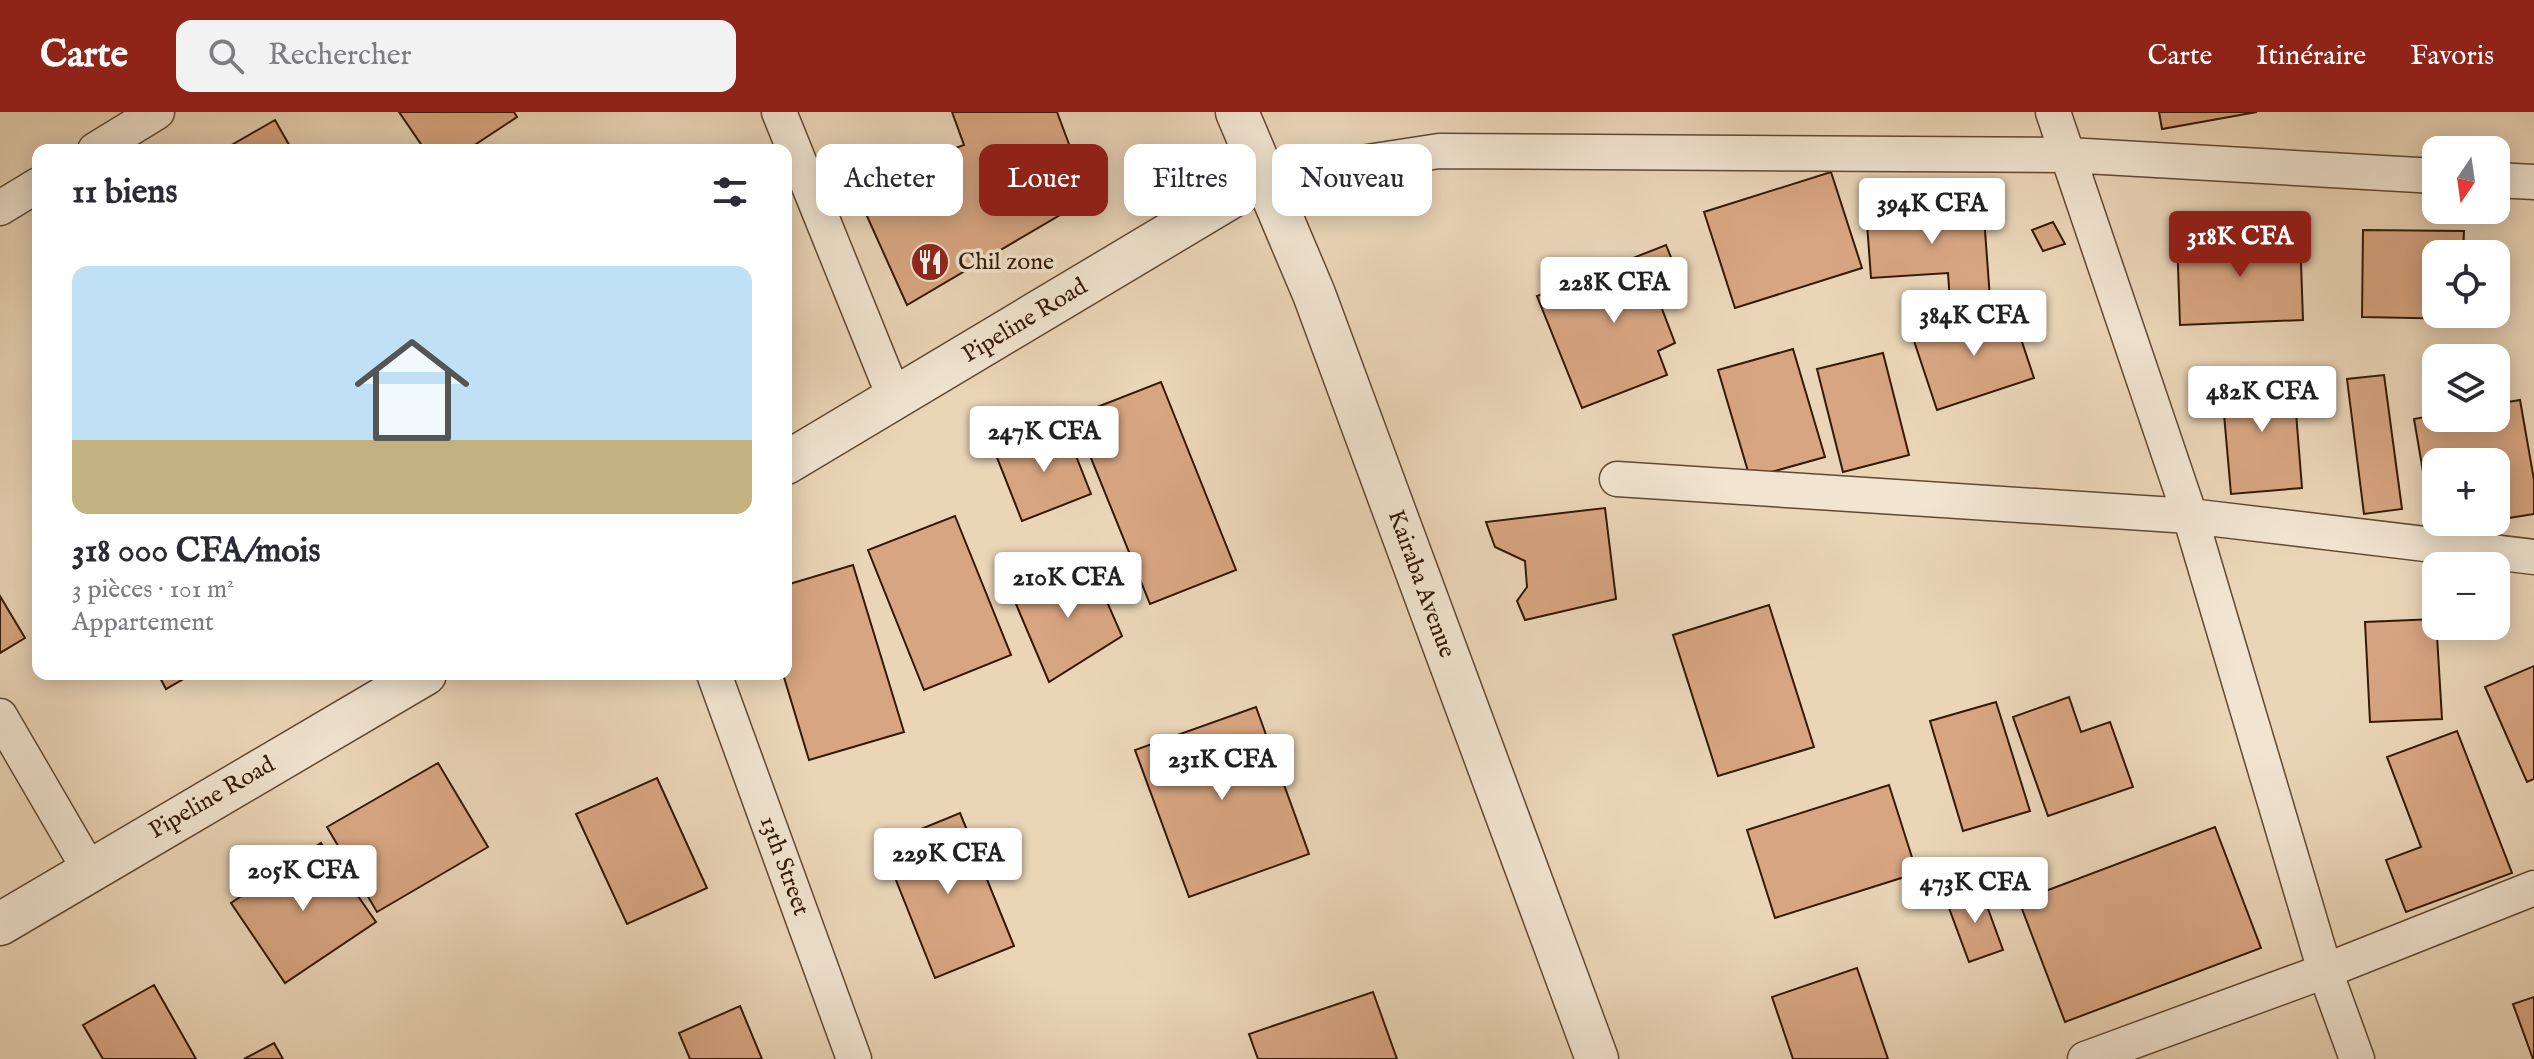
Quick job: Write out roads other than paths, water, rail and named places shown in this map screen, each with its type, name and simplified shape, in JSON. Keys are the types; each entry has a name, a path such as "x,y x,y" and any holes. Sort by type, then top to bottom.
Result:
{"street":[{"path":"105,144 157,112"},
{"path":"779,112 792,144"},
{"name":"Kairaba Avenue","path":"1237,112 1314,294 1597,1059"},
{"path":"2053,112 2190,516 2325,971 2357,1059"},
{"path":"792,144 895,399"},
{"path":"1263,178 1439,151 2068,155 2422,175"},
{"name":"Pipeline Road","path":"792,459 1263,178"},
{"path":"2510,181 2534,182"},
{"path":"0,208 32,189"},
{"path":"1617,479 2190,516 2534,557"},
{"name":"Pipeline Road","path":"0,924 415,680"},
{"name":"13th Street","path":"716,680 854,1059"},
{"path":"0,716 89,869"},
{"path":"2085,1059 2325,971 2534,888"}],"place":[{"name":"Chil zone","path":"930,262"}]}
